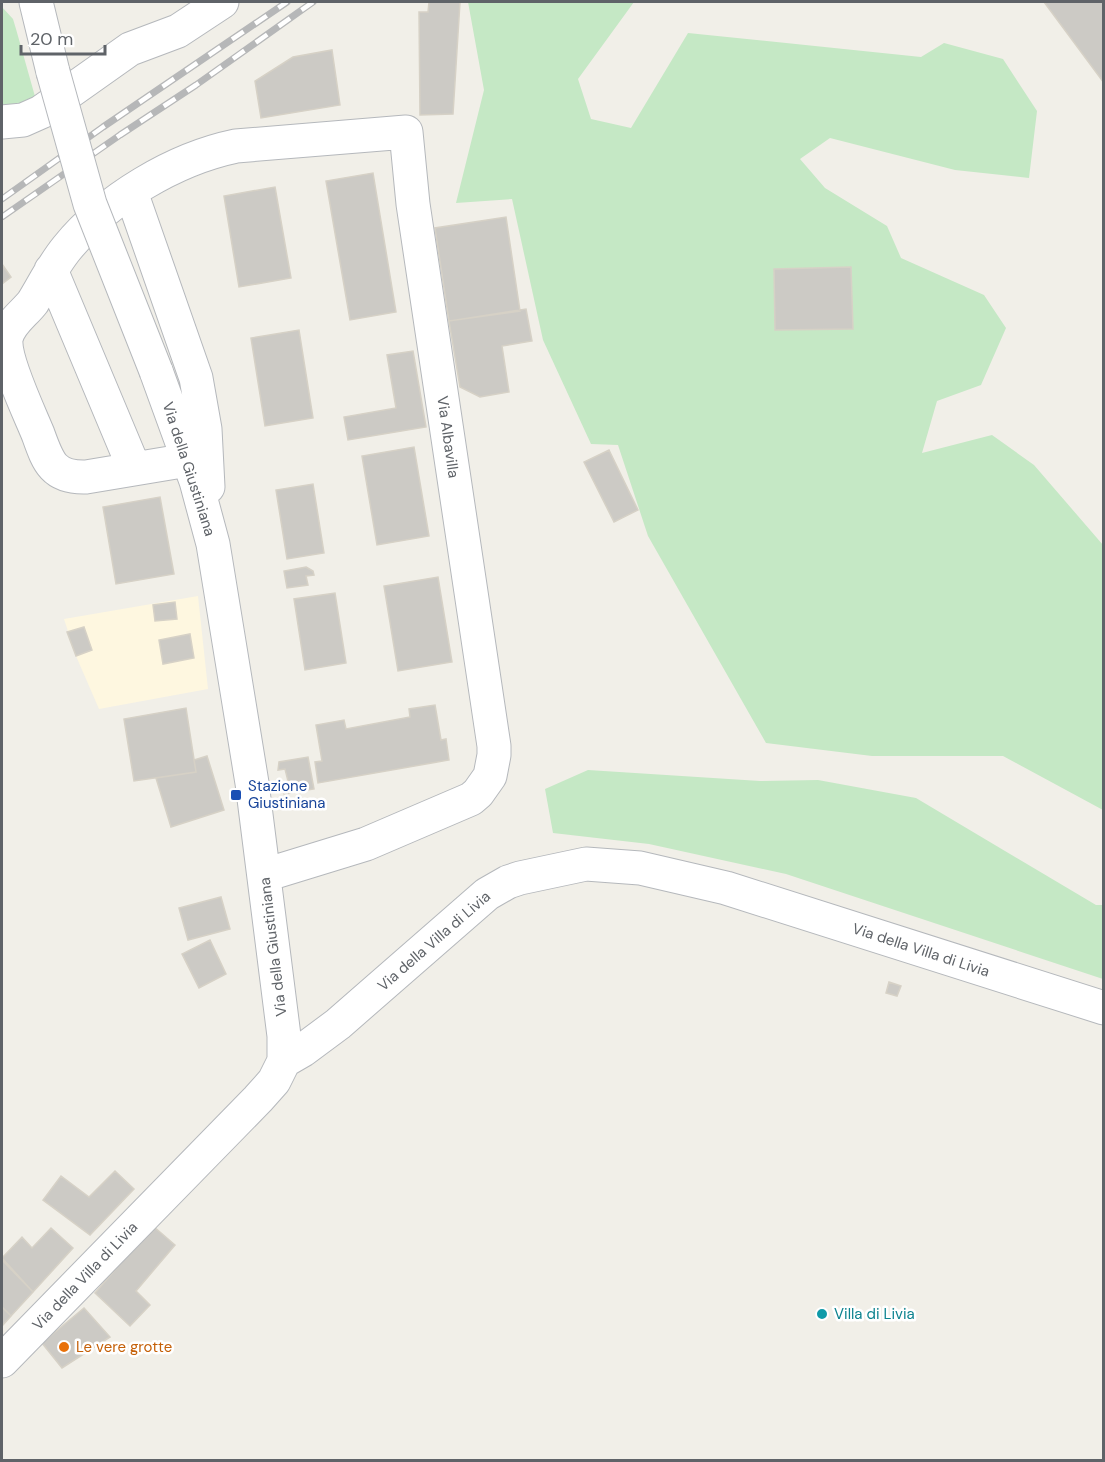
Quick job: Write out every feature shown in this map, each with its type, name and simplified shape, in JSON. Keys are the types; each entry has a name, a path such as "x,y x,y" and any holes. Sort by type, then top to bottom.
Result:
{"street":[{"name":"Via della Giustiniana","path":"36,2 90,204 156,371 207,515 265,875 284,1036 284,1061"},
{"path":"2,123 23,120 41,112 130,49 178,31 222,2"},
{"name":"Via Albavilla","path":"131,192 178,165 216,150 281,141 406,132 415,215 494,746 493,766 485,785 471,799 366,844 265,875"},
{"path":"188,460 73,477 62,474 47,457 9,359 6,339 15,321 31,304 51,270 70,244 93,220 131,192 201,396 207,444 207,515"},
{"path":"51,270 135,468"},
{"name":"Via della Villa di Livia","path":"2,1361 258,1099 274,1081 284,1061 303,1050 346,1017 487,894 520,878 586,864 640,868 726,888 1104,1008"}],"shaded area":[{"path":"198,596 208,689 99,709 76,656 64,619"}],"green space":[{"path":"468,2 634,2 578,79 591,119 631,128 688,33 921,57 944,43 1003,59 1037,111 1029,178 955,170 830,138 800,159 825,188 887,226 901,258 984,295 1006,328 981,385 937,401 922,453 992,435 1034,465 1103,545 1103,810 1003,756 872,756 766,743 648,536 618,445 591,444 543,340 512,199 456,203 484,90"},
{"path":"2,7 13,19 36,100 2,111"},
{"path":"588,770 760,781 818,780 916,798 1096,905 1103,905 1103,979 786,874 649,844 553,833 545,789"}],"building":[{"path":"429,2 460,2 453,114 420,115 419,12 428,12"},
{"path":"1044,2 1104,2 1104,83"},
{"path":"332,50 340,105 261,118 255,81 293,57"},
{"path":"373,173 396,312 350,320 326,181"},
{"path":"275,187 291,278 239,287 224,196"},
{"path":"506,217 520,311 449,321 435,228"},
{"path":"2,264 11,277 2,284"},
{"path":"851,267 853,329 775,330 774,269"},
{"path":"526,309 532,341 502,346 509,392 480,397 460,387 449,321"},
{"path":"299,330 313,418 265,426 251,338"},
{"path":"413,351 426,427 348,440 344,417 396,408 387,355"},
{"path":"414,447 429,536 377,545 362,456"},
{"path":"609,450 638,510 614,522 584,462"},
{"path":"313,484 324,553 287,559 276,490"},
{"path":"160,497 174,574 116,584 103,507"},
{"path":"306,567 313,571 314,575 306,576 308,585 287,588 284,571"},
{"path":"438,577 452,662 398,671 384,586"},
{"path":"335,593 346,663 305,670 294,599"},
{"path":"175,602 177,619 155,621 153,605"},
{"path":"84,627 92,650 76,656 67,632"},
{"path":"190,634 194,658 163,664 159,640"},
{"path":"435,705 441,740 446,739 449,760 318,783 315,762 322,761 316,725 344,720 346,729 410,717 409,709"},
{"path":"186,708 196,772 134,781 124,719"},
{"path":"207,756 224,810 171,827 156,778 196,772 194,760"},
{"path":"308,757 314,789 284,794 282,782 288,781 285,769 278,770 279,762"},
{"path":"221,897 230,929 188,940 179,908"},
{"path":"210,940 226,974 199,988 182,954"},
{"path":"889,982 901,986 897,996 886,993"},
{"path":"115,1171 134,1189 90,1235 43,1200 61,1176 89,1197"},
{"path":"153,1226 175,1245 136,1291 150,1305 130,1326 95,1293"},
{"path":"51,1228 73,1248 33,1292 2,1258 22,1237 32,1248"},
{"path":"2,1260 33,1292 11,1316 2,1307"},
{"path":"2,1307 11,1316 2,1326"},
{"path":"84,1308 110,1337 62,1368 42,1343"}],"railway":[{"path":"2,199 287,2"},
{"path":"2,217 313,2"}],"place":[{"name":"Stazione Giustiniana","path":"236,795"},
{"name":"Villa di Livia","path":"822,1314"},
{"name":"Le vere grotte","path":"64,1347"}]}
